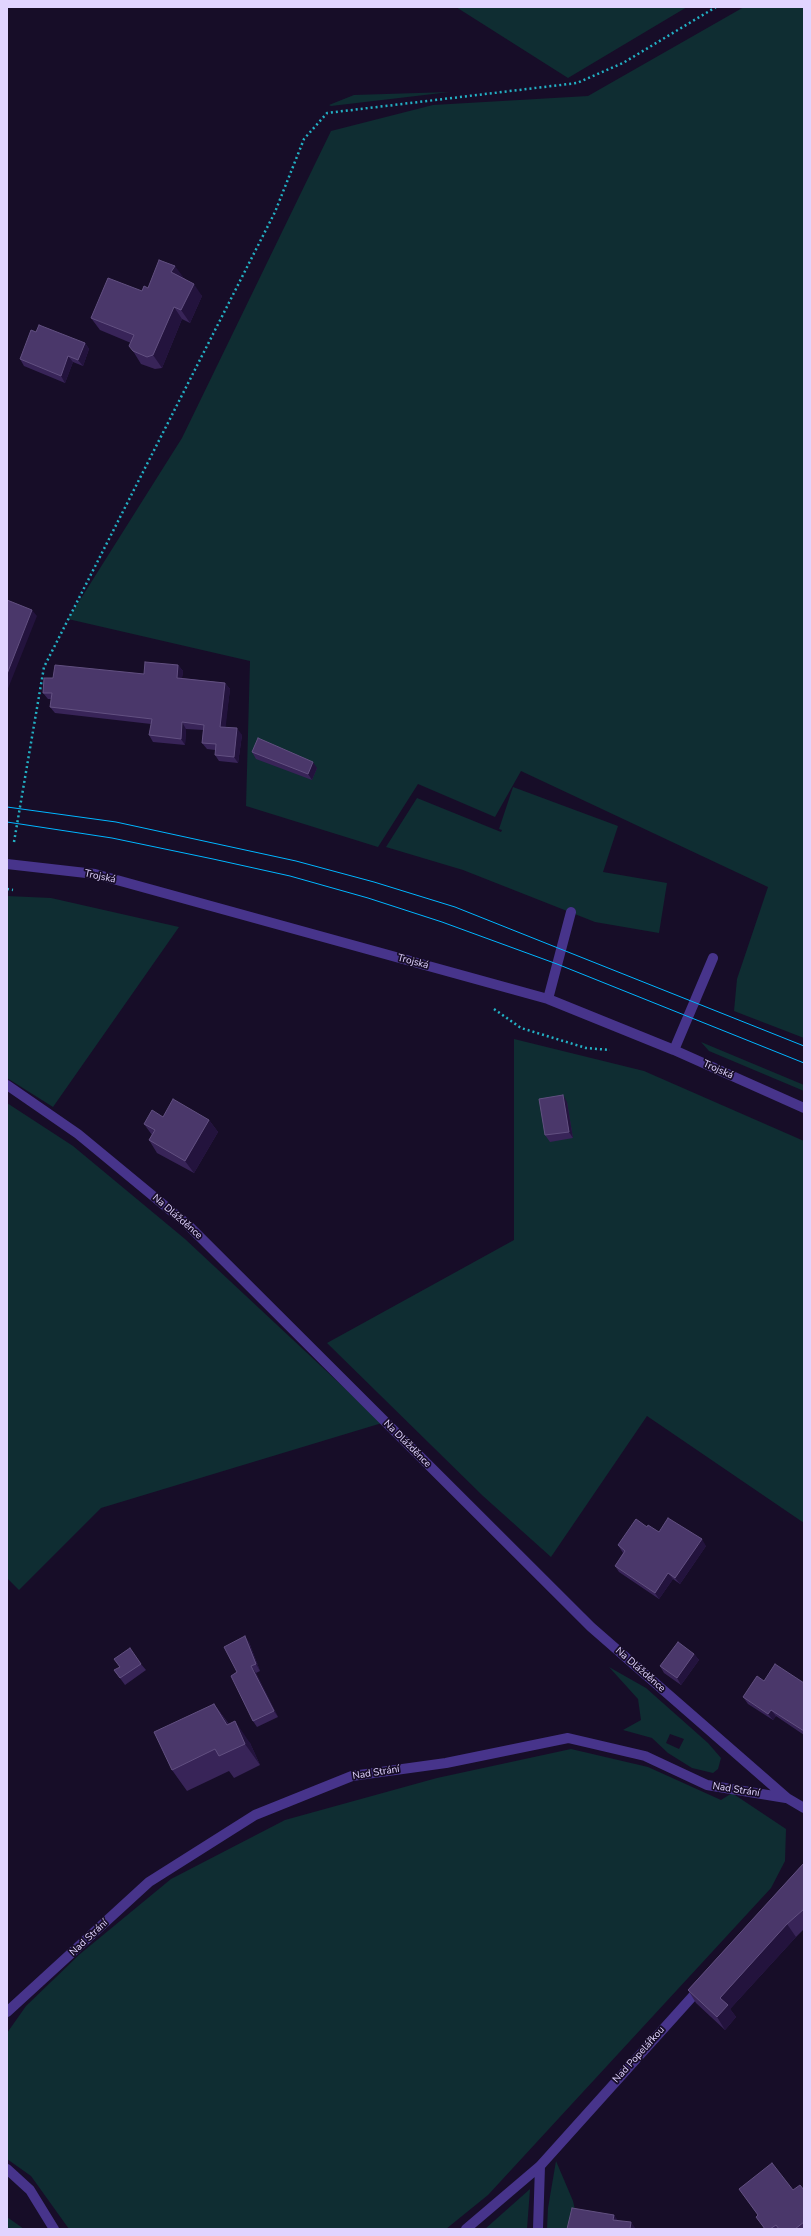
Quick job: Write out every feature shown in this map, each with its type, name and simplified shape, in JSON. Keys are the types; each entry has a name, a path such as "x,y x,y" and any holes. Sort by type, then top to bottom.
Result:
{"street":[{"name":"Trojská","path":"8,864 95,874 548,999 674,1050 804,1108"},
{"path":"548,999 571,912"},
{"path":"674,1050 713,958"},
{"name":"Na Dlážděnce","path":"7,1085 78,1134 187,1224 591,1628 787,1798 804,1808"},
{"name":"Nad Strání","path":"7,2012 149,1882 255,1815 352,1776 446,1763 568,1738 645,1756 707,1785 787,1798"},
{"name":"Nad Popelářkou","path":"466,2229 540,2166 709,1977"},
{"path":"538,2229 540,2166"},
{"path":"7,2169 30,2190 54,2229"}],"path":[{"path":"8,864 18,823 44,666 275,212 304,139 327,113 577,83 623,63 716,7"},
{"path":"7,889 15,890"},
{"path":"490,1006 521,1028 586,1048 615,1051"}],"green space":[{"path":"456,7 687,7 568,78"},
{"path":"744,7 804,7 804,1038 734,1011 737,979 768,887 521,771 495,817 418,784 378,847 246,806 250,661 68,619 182,438 331,131 433,105 588,96"},
{"path":"450,92 331,106 329,105 354,95"},
{"path":"513,787 618,826 603,872 667,883 659,933 595,922 463,870 386,847 417,798 501,832 502,830 499,829"},
{"path":"7,896 51,898 179,927 53,1107 7,1078"},
{"path":"514,1039 644,1071 804,1141 804,1523 647,1416 551,1557 483,1496 327,1343 514,1240"},
{"path":"701,1042 804,1085 804,1091 709,1051"},
{"path":"7,1103 73,1146 185,1239 382,1423 101,1508 19,1590 7,1578"},
{"path":"609,1667 646,1688 708,1743 721,1758 718,1769 713,1773 692,1768 668,1753 652,1738 623,1730 641,1720 638,1699","holes":["670,1734 684,1739 679,1749 666,1743"]},
{"path":"571,1749 648,1767 721,1800 732,1793 786,1829 785,1861 771,1888 488,2195 446,2229 69,2229 31,2176 7,2159 7,2033 26,2006 80,1954 171,1879 285,1820 437,1778"},
{"path":"556,2161 573,2201 576,2214 573,2229 547,2229 548,2208"},
{"path":"530,2189 527,2229 485,2229"},
{"path":"7,2217 24,2229 7,2229"}],"building":[{"path":"159,260 175,266 171,272 194,284 181,310 174,307 153,355 147,357 133,351 129,346 134,335 91,318 108,278 142,291 144,286 148,288"},
{"path":"39,325 85,343 78,360 68,356 61,376 20,359 31,330 36,332"},
{"path":"7,600 32,610 7,674"},
{"path":"145,662 178,665 177,678 225,683 220,727 237,728 234,757 215,755 216,744 202,743 204,725 182,722 181,739 149,735 152,719 50,707 52,693 43,693 44,678 53,678 55,665 144,674"},
{"path":"258,738 313,762 308,774 252,752"},
{"path":"563,1095 569,1132 545,1135 539,1099"},
{"path":"173,1099 209,1120 185,1161 149,1140 155,1130 144,1124 152,1110 163,1117"},
{"path":"668,1518 702,1539 675,1578 668,1573 655,1593 615,1566 625,1551 618,1545 636,1519 647,1527 648,1525 659,1532"},
{"path":"245,1636 256,1664 251,1666 274,1711 253,1721 231,1676 237,1672 224,1647"},
{"path":"678,1642 694,1654 677,1678 660,1666"},
{"path":"130,1648 141,1664 120,1678 114,1670 120,1667 114,1659"},
{"path":"775,1664 804,1683 804,1731 771,1710 768,1714 743,1697 757,1676 764,1681"},
{"path":"214,1704 227,1725 235,1721 245,1744 219,1756 215,1749 172,1770 154,1732"},
{"path":"804,1863 804,1909 787,1924 720,1998 728,2005 717,2017 688,1990"},
{"path":"772,2163 793,2190 800,2185 804,2190 804,2222 795,2229 779,2229 776,2225 770,2229 765,2229 756,2217 758,2215 739,2189"},
{"path":"572,2208 614,2215 613,2220 631,2222 630,2229 567,2229"}],"tram line":[{"path":"7,807 116,822 296,861 374,882 455,907 804,1046"},
{"path":"7,822 112,838 213,859 290,876 368,898 442,922 557,964 804,1063"}]}
